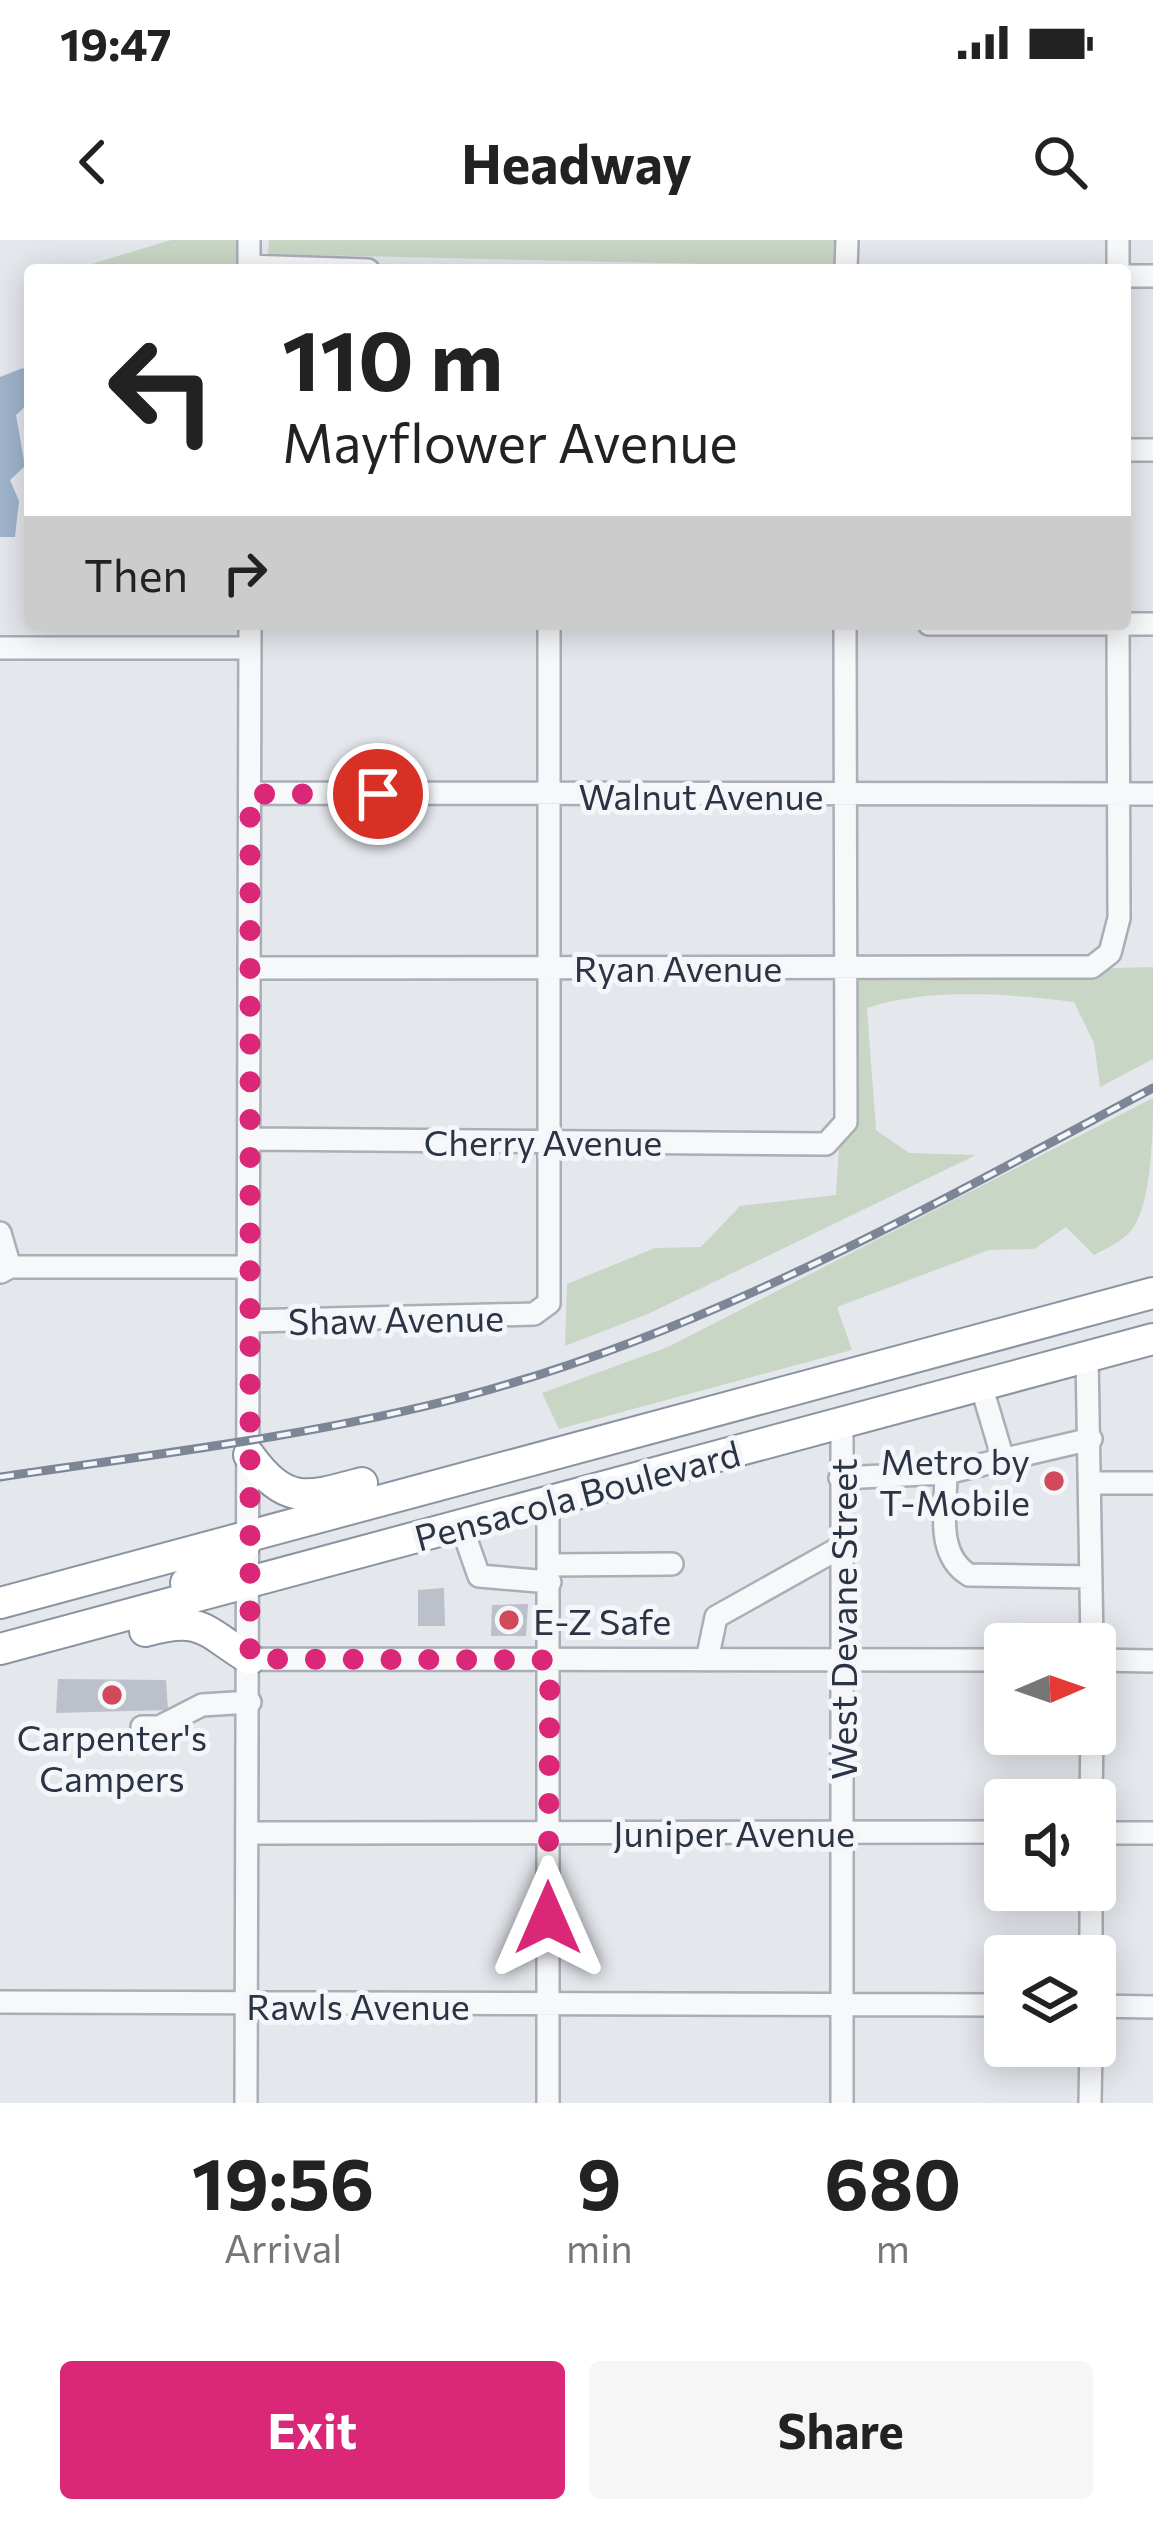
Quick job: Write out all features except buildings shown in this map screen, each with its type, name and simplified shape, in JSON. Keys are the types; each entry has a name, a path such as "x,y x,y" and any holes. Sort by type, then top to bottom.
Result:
{"highway":[{"name":"Pensacola Boulevard","path":"0,1603 1153,1293"},
{"path":"842,1423 854,1396 868,1386 983,1354 1034,1324"},
{"name":"Pensacola Boulevard","path":"0,1649 1087,1357 1153,1334"},
{"path":"249,1455 277,1487 296,1497 577,1426 604,1439"},
{"path":"250,1582 267,1553 292,1540 503,1483 542,1456"},
{"path":"0,1632 204,1578 234,1562 250,1535"},
{"path":"0,1670 179,1622 200,1623 250,1659"}],"street":[{"path":"246,2103 250,630"},
{"path":"549,630 550,1142"},
{"path":"845,630 846,967"},
{"path":"1118,630 1120,795"},
{"path":"0,648 250,648"},
{"name":"Walnut Avenue","path":"250,794 1153,794"},
{"name":"Ryan Avenue","path":"250,968 1092,967 1104,960 1119,918 1120,795"},
{"name":"Cherry Avenue","path":"249,1139 826,1144 836,1139 846,1122 846,967"},
{"name":"Shaw Avenue","path":"249,1321 542,1311 552,1294 550,1142"},
{"path":"0,1233 5,1270 248,1267"},
{"path":"1087,1357 1092,1623"},
{"path":"981,1385 1003,1459"},
{"name":"West Devane Street","path":"842,1423 842,2103"},
{"path":"840,1478 946,1472 1091,1439"},
{"path":"946,1472 946,1552 954,1566 969,1576 1091,1577"},
{"path":"1091,1483 1153,1483"},
{"path":"548,1502 548,2103"},
{"path":"461,1525 479,1576 672,1564"},
{"path":"707,1660 716,1617 841,1547"},
{"path":"250,1659 984,1660"},
{"path":"1116,1660 1153,1661"},
{"path":"142,1726 159,1727 202,1705 250,1702"},
{"name":"Juniper Avenue","path":"248,1833 984,1832"},
{"path":"1116,1833 1153,1833"},
{"name":"Rawls Avenue","path":"0,2002 984,2005"},
{"path":"1116,2006 1153,2007"},
{"path":"1090,2103 1091,2067"}],"green space":[{"path":"171,240 240,240 240,264 92,264"},
{"path":"269,240 838,240 837,264 268,254"},
{"path":"1153,967 1153,1059 1100,1087 1094,1043 1074,1002 944,995 867,1008 876,1130 909,1153 976,1155 650,1313 565,1346 567,1284 655,1248 701,1247 740,1206 836,1195 839,1148 852,1131 854,975"},
{"path":"1153,1098 1144,1201 1133,1228 1110,1247 1094,1255 1066,1227 1034,1249 989,1250 837,1307 852,1350 559,1429 542,1393 668,1347"}],"water":[{"path":"24,369 24,408 16,415 24,467 10,480 19,501 15,537 0,537 0,377"}],"railway":[{"path":"0,1477 351,1422 466,1396 556,1369 645,1337 818,1262 1153,1088"}],"place":[{"name":"Metro by T-Mobile","path":"1054,1481"},
{"name":"E-Z Safe","path":"509,1620"},
{"name":"Carpenter's Campers","path":"112,1695"}],"route":[{"path":"378,794 250,794 250,1659 550,1660 548,1918"}]}
